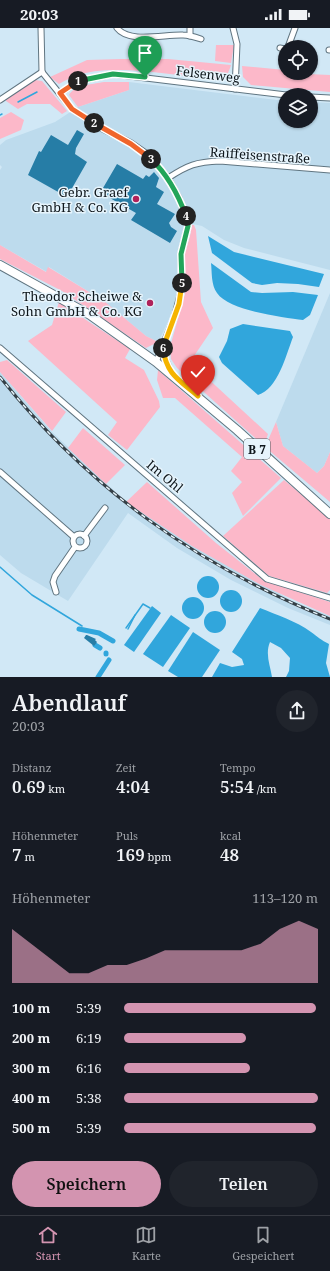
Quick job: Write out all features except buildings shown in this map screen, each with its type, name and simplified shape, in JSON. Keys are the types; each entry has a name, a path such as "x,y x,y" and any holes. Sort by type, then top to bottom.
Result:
{"main road":[{"name":"B 7","path":"0,265 90,315 172,374 330,514"}],"street":[{"path":"41,28 42,72 72,109 147,154 168,178 179,198 188,226 181,254 182,288 179,304 156,362"},
{"path":"117,28 124,34 133,37 183,35 201,39"},
{"path":"183,28 183,35"},
{"path":"190,28 190,36"},
{"path":"233,28 238,44 235,89"},
{"path":"291,40 295,28"},
{"path":"0,100 42,72"},
{"name":"Felsenweg","path":"60,93 79,81 113,74 278,94"},
{"path":"318,97 330,98"},
{"name":"Raiffeisenstraße","path":"168,178 194,164 220,161 330,170"},
{"path":"163,346 164,356 172,374"},
{"name":"Im Ohl","path":"0,348 267,579 330,598"},
{"path":"0,472 74,537"},
{"path":"84,536 105,508"},
{"path":"74,537 78,535 84,536"},
{"path":"75,547 82,548 86,546 87,541 84,536"},
{"path":"74,537 73,541 75,547"},
{"path":"56,592 53,582 55,576 75,547"}],"shaded area":[{"path":"216,45 234,45 231,63 215,61"},
{"path":"168,59 231,65 227,75 217,80 165,73 126,70 90,72 75,76 59,84 50,77 87,60"},
{"path":"242,66 278,69 278,80 318,80 318,74 330,75 330,92 318,91 318,88 285,88 251,85 243,77"},
{"path":"35,80 42,81 67,111 62,114 50,104 27,104 18,109 6,101 6,98"},
{"path":"104,82 129,82 129,90 78,107 69,95 75,89 80,87"},
{"path":"129,82 278,100 278,128 318,128 318,102 330,103 330,270 244,248 224,240 202,226 193,224 186,225 179,247 177,268 178,287 175,302 168,322 158,342 146,336 104,301 49,267 47,272 0,245 0,170 2,167 0,165 0,145 6,140 55,122 78,107 129,90"},
{"path":"11,112 24,120 21,130 0,139 0,118"},
{"path":"192,225 194,225 196,230 201,302 213,328 190,362 268,434 264,446 177,368 171,359 170,347 186,290 184,256"},
{"path":"0,245 46,272 48,267 104,301 146,336 158,342 146,348 62,291 0,259"},
{"path":"330,293 330,452 324,466 317,473 283,446 276,422"},
{"path":"59,302 130,349 125,358 144,370 159,401 160,407 127,450 108,435 117,422 28,341 52,325"},
{"path":"7,360 66,412 52,431 0,372 0,362"},
{"path":"158,370 281,478 243,516 232,493 242,482 231,471 242,457 175,398 163,398 157,380"},
{"path":"0,372 52,432 126,502 292,601 330,616 330,625 288,608 231,580 177,548 128,513 68,601 21,573 0,555"},
{"path":"276,422 283,446 317,473 324,466 330,452 330,502 265,447"},
{"path":"83,428 125,465 106,484 68,448"},
{"path":"284,480 330,518 330,590 327,593 269,576 223,536"},
{"path":"147,482 216,543 263,580 330,602 330,616 261,585 192,546 126,502"}],"water":[{"path":"208,236 234,252 324,274 319,287 298,284 277,283 262,285 252,283 212,253"},
{"path":"211,263 251,292 293,292 318,295 310,315 303,320 270,315 244,309 223,299 215,290"},
{"path":"243,324 290,331 293,337 276,379 265,392 258,395 222,363 219,357 227,341 230,329"},
{"path":"208,576 216,579 219,587 216,595 208,598 200,595 197,587 200,579"},
{"path":"231,590 239,593 242,601 239,609 231,612 223,609 220,601 223,593"},
{"path":"193,597 201,600 204,608 201,616 193,619 185,616 182,608 185,600"},
{"path":"152,606 161,613 134,652 124,645"},
{"path":"260,608 286,618 329,644 326,663 330,677 286,677 289,671 290,658 281,648 270,642 268,655 272,677 212,677 220,663 232,667 244,665 242,659 232,652"},
{"path":"215,611 223,614 226,622 223,630 215,633 207,630 204,622 207,614"},
{"path":"171,615 190,628 163,667 143,654"},
{"path":"193,632 220,650 202,677 178,677 168,671"}],"waterway":[{"path":"18,102 37,92"},
{"path":"0,567 32,595 82,626"},
{"path":"126,628 143,604 150,608"},
{"path":"128,629 135,615"},
{"path":"79,629 99,633 113,641"},
{"path":"95,645 100,648"},
{"path":"98,677 109,660"}],"railway":[{"path":"0,377 34,417 71,455 109,489 149,520 191,549 235,575 330,619"}],"place":[{"name":"Gebr. Graef GmbH & Co. KG","path":"136,199"},
{"name":"Theodor Scheiwe & Sohn GmbH & Co. KG","path":"150,303"}],"route":[{"path":"145,77 124,74 101,75 79,81 60,93 72,109 79,114 147,154 168,178 179,198 188,226 187,235 181,254 182,288 179,304 163,346 164,356 172,374 198,396"}]}
